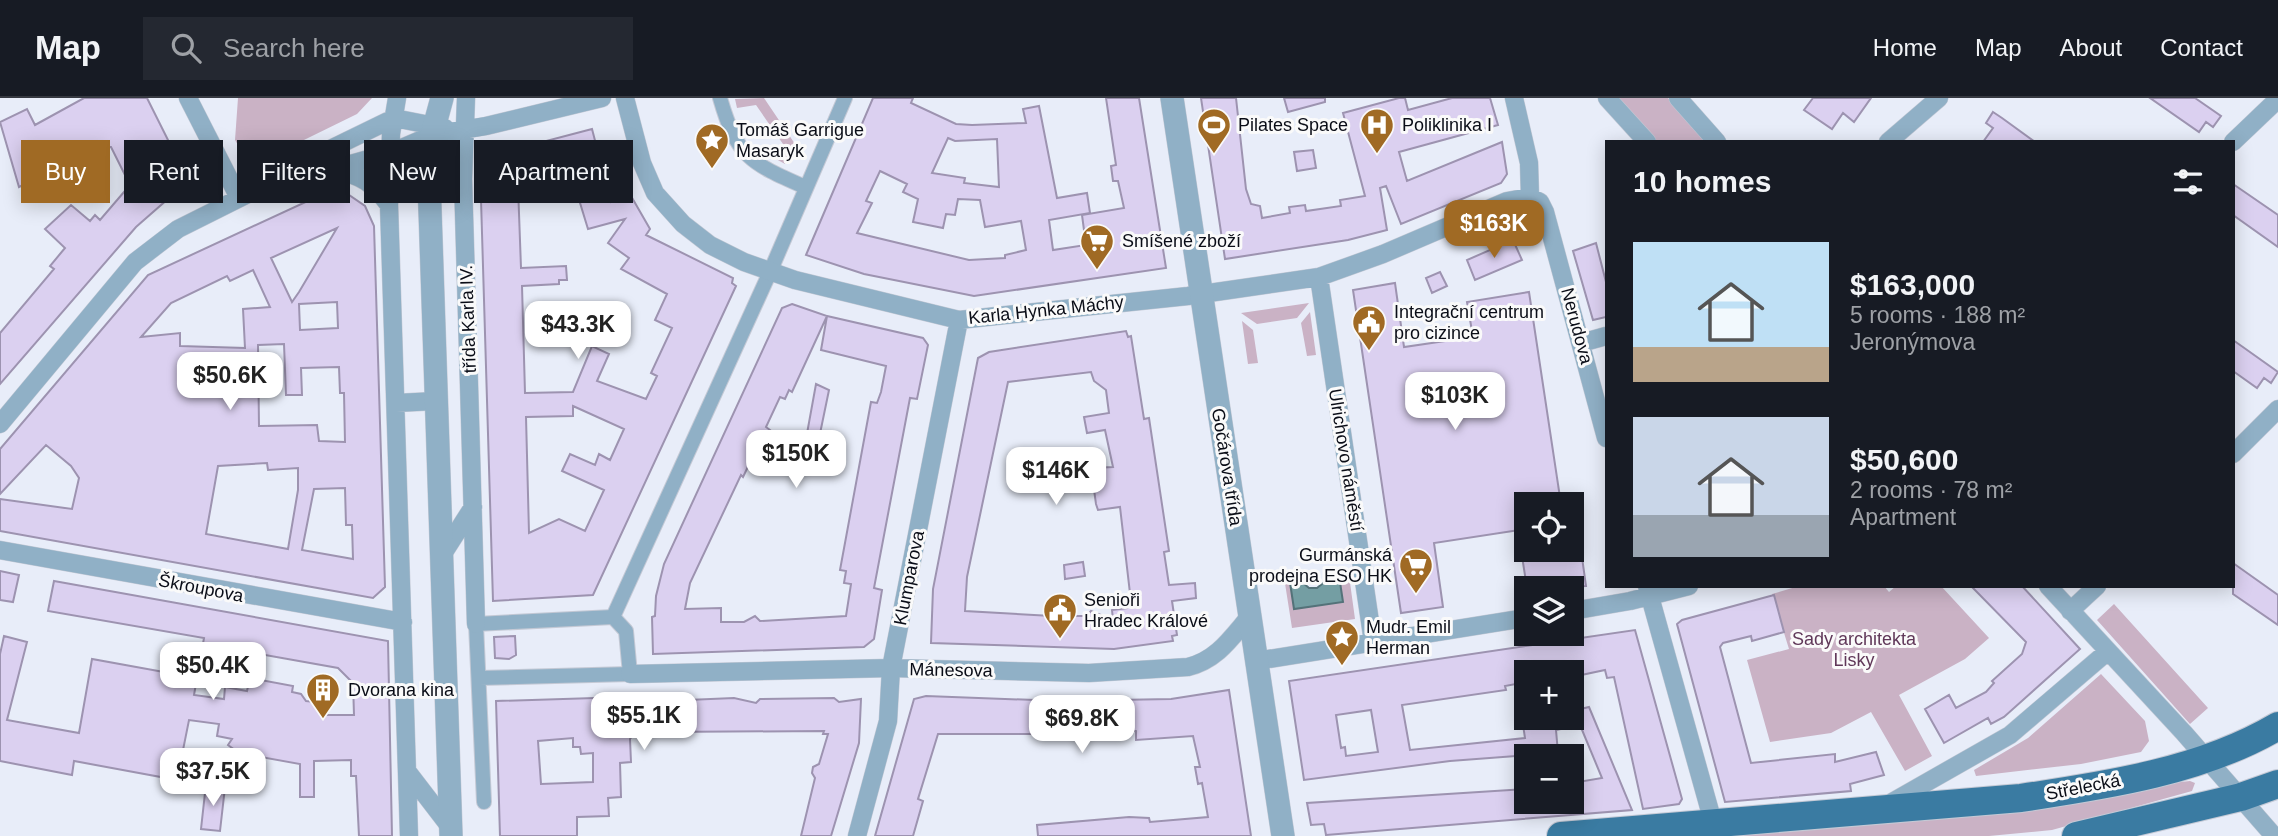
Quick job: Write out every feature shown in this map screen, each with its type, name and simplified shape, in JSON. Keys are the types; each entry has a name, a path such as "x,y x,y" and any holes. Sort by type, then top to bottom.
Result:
{"main road":[{"name":"Střelecká","path":"1561,836 2021,798 2081,789 2205,758 2258,738 2278,726"},
{"path":"2076,836 2241,797 2278,784"}],"street":[{"path":"188,98 237,180"},
{"path":"391,140 397,98"},
{"name":"třída Karla IV.","path":"442,98 433,131 429,180 450,831"},
{"name":"třída Karla IV.","path":"466,98 463,131 484,802"},
{"path":"350,144 392,126 433,131 463,131 602,98"},
{"name":"Karla Hynka Máchy","path":"625,98 642,163 655,193 683,224 710,245 770,272 959,320 1201,294 1319,277 1383,254 1507,201 1530,197"},
{"path":"720,98 732,136 740,148 755,163 805,187"},
{"path":"613,617 770,272 845,98"},
{"name":"Gočárova třída","path":"1172,98 1283,836"},
{"path":"1514,98 1529,163 1530,197"},
{"path":"1607,98 1645,140"},
{"path":"1678,98 1715,140"},
{"path":"1890,140 1939,98"},
{"path":"2235,140 2278,99"},
{"path":"415,140 433,131"},
{"path":"350,172 355,173 377,189 389,205 409,836"},
{"name":"Nerudova","path":"1530,197 1540,202 1545,212 1605,434"},
{"path":"0,424 135,262 178,229 237,200"},
{"name":"Ulrichovo náměstí","path":"1319,277 1373,642"},
{"name":"Klumparova","path":"857,836 888,721 891,668 959,320"},
{"path":"1581,343 1605,336"},
{"path":"396,403 436,401"},
{"path":"2235,452 2278,409"},
{"path":"441,557 473,507"},
{"name":"Škroupova","path":"8,552 402,622"},
{"path":"1584,608 1675,588"},
{"path":"2050,588 2274,836"},
{"path":"2070,611 2095,588"},
{"path":"1648,592 1713,822"},
{"name":"Mánesova","path":"630,674 891,668 1089,673 1188,667 1216,656 1250,616"},
{"path":"477,624 613,617"},
{"path":"479,678 630,674 626,631 613,617"},
{"path":"1256,661 1514,620"},
{"name":"Střelecká","path":"1879,810 2010,735 2108,652"},
{"name":"třída Karla IV.","path":"407,771 450,831"}],"green space":[{"path":"238,98 372,98 357,114 304,140 237,140 237,143 235,140"},
{"path":"764,98 795,144 785,164 776,159 783,144 756,105 737,108 735,99"},
{"path":"1616,98 1668,98 1705,140 1654,140"},
{"path":"1309,303 1297,318 1257,324 1241,313"},
{"path":"1310,312 1316,355 1307,356 1301,323"},
{"path":"1242,321 1253,330 1258,363 1248,364"},
{"path":"1348,568 1355,619 1292,628 1284,577 1289,576 1295,609 1343,602 1338,569"},
{"name":"Sady architekta Lisky","path":"1792,588 1886,588 1889,592 1894,588 1943,588 1989,638 1965,659 1899,695 1932,756 1905,771 1871,712 1831,733 1770,742 1747,660 1789,649 1772,594"},
{"path":"2114,604 2208,708 2190,724 2097,620"},
{"path":"2101,674 2145,721 2149,741 2141,752 2081,764 1976,776 1974,770 2028,738"},
{"path":"2190,781 2195,783 2192,791 2052,830 1989,836 1663,836"}],"shaded area":[{"path":"1338,569 1343,602 1294,609 1289,576 1301,574 1302,582 1309,588 1317,588 1328,579 1329,571"}],"building":[{"path":"84,98 147,98 168,140 124,140 124,173 110,147 110,140 21,140 19,187 0,122 27,109 35,125"},
{"path":"873,98 913,98 911,103 956,124 972,125 1026,123 1023,109 1039,106 1057,198 1087,193 1090,213 1049,220 1053,250 1086,245 1082,215 1124,208 1118,181 1113,181 1111,166 1116,165 1106,98 1139,98 1166,268 974,296 864,274 806,255","holes":["948,138 955,141 997,139 999,187 964,183 965,178 932,173","880,171 907,184 903,192 918,199 913,222 943,228 946,214 955,215 958,199 980,200 985,227 1021,221 1026,250 1005,255 1005,258 969,260 857,233 872,203 866,201"]},
{"path":"1201,98 1236,98 1246,189 1251,204 1260,206 1262,218 1290,213 1289,207 1305,205 1306,211 1341,206 1340,200 1365,196 1343,113 1399,98 1405,98 1408,110 1452,98 1490,98 1498,125 1399,152 1407,181 1502,142 1507,174 1501,183 1401,224 1386,186 1380,188 1387,230 1348,240 1225,259"},
{"path":"1284,98 1325,98 1325,102 1288,112"},
{"path":"1813,98 1871,98 1854,122 1843,113 1832,129 1804,110"},
{"path":"2150,98 2195,98 2221,116 2213,127 2206,122 2199,132"},
{"path":"1993,112 2032,140 1984,140 1993,128 1986,123"},
{"path":"592,129 595,140 550,140"},
{"path":"1313,150 1316,168 1297,171 1294,152"},
{"path":"2235,185 2278,215 2278,247 2235,216"},
{"path":"124,192 124,203 163,203 136,227 0,384 0,333 54,269 50,266 65,248 45,229 71,205 90,221 95,215 100,220"},
{"path":"350,196 365,206 374,226 385,587 373,598 0,531 0,499 72,509 79,478 71,466 46,445 0,494 0,449 148,275 303,203 350,203","holes":["337,228 299,292 292,302 271,258","253,270 270,307 243,309 245,348 180,346 180,333 141,337 171,303 227,276 230,281","337,302 338,328 300,330 299,304","284,344 286,395 302,395 301,368 339,367 340,393 344,393 345,442 319,441 317,425 259,426 258,345","267,463 268,470 298,468 298,490 288,549 206,534 218,466","345,488 346,525 352,525 353,559 302,550 314,489"]},
{"path":"633,199 650,229 646,235 733,278 732,283 736,286 593,595 493,601 481,203 519,203 521,268 566,266 567,280 559,280 559,284 522,286 525,393 573,392 592,346 609,354 597,381 646,399 657,376 651,373 672,328 655,320 667,294 621,269 629,258 608,243 625,219 588,229 580,203 633,203","holes":["573,406 624,429 610,460 599,454 595,465 570,454 562,471 604,490 585,531 559,519 529,533 526,417 573,416"]},
{"path":"1513,240 1522,260 1475,280 1467,260"},
{"path":"1596,243 1605,278 1605,317 1593,320 1573,251"},
{"path":"1440,272 1447,286 1432,293 1426,278"},
{"path":"1395,283 1404,347 1473,337 1467,302 1529,292 1559,492 1514,492 1514,531 1434,543 1443,607 1401,613 1353,290"},
{"path":"792,304 827,316 923,338 928,345 917,399 910,398 874,588 882,590 874,639 864,647 653,654 652,617 655,616 656,596 664,564 782,308","holes":["827,316 821,350 886,366 877,403 871,402 840,570 846,571 844,583 851,584 846,616 760,621 755,616 744,622 721,622 721,608 685,609 690,583 741,475 743,477 755,452 797,471 804,451 768,434 770,430 766,427 780,397 785,399 789,390 792,392"]},
{"path":"1126,331 1128,337 1131,336 1144,419 1149,418 1169,551 1164,552 1169,585 1195,583 1196,598 1172,601 1177,635 1172,636 1173,641 1114,649 931,643 933,589 978,358 989,352","holes":["1091,372 1094,381 1106,390 1109,413 1084,417 1087,433 1105,430 1113,467 1091,468 1096,504 1098,510 1120,507 1131,602 1127,602 1127,608 1112,610 1113,620 1091,611 1086,616 965,611 967,577 1008,382"]},
{"path":"2235,341 2278,372 2271,383 2264,378 2257,388 2235,372"},
{"path":"816,384 829,390 816,453 804,450"},
{"path":"1083,562 1085,576 1065,579 1064,565"},
{"path":"1523,562 1583,562 1586,586 1584,576 1525,576"},
{"path":"2235,564 2278,595 2278,625 2233,594"},
{"path":"0,571 19,575 13,602 0,600"},
{"path":"54,581 388,641 392,836 359,836 356,776 351,776 351,760 314,761 314,797 300,797 300,764 239,753 228,745 232,739 217,736 219,724 189,720 177,780 74,761 72,775 0,761 0,654 4,636 27,642 7,720 79,733 92,659 197,678 194,695 224,699 225,687 247,691 250,678 293,686 292,692 301,694 306,701 326,703 325,715 354,715 353,683 338,668 221,647 219,663 200,660 204,638 48,611"},
{"path":"1973,588 2024,588 2080,649 2004,717 1991,724 1988,718 1944,743 1925,709 1949,695 1956,708 1986,692 1994,683 1992,681 2022,654 2026,642"},
{"path":"1774,595 1784,632 1752,641 1751,636 1723,643 1720,647 1751,763 1835,754 1835,762 1876,752 1884,775 1850,784 1851,791 1725,802 1677,624 1682,620"},
{"path":"1635,630 1682,799 1679,804 1643,809 1614,677 1607,678 1605,670 1584,674 1584,660 1514,660 1514,684 1505,686 1506,690 1402,705 1410,750 1525,738 1524,730 1556,730 1557,744 1514,744 1514,756 1450,761 1304,780 1289,681 1526,646 1584,646 1584,638","holes":["1371,710 1378,752 1346,756 1345,747 1341,748 1336,715"]},
{"path":"515,636 516,655 509,659 495,658 494,637"},
{"path":"1229,690 1251,836 1038,836 1037,825 1129,817 1149,818 1150,822 1208,817 1202,783 1198,784 1195,767 1200,767 1193,736 1136,740 1136,731 1123,729 1060,729 1060,732 1035,734 938,734 918,799 923,801 913,836 875,836 914,699 926,696 1061,701 1171,699"},
{"path":"658,696 664,701 734,698 756,703 760,699 834,698 839,702 861,699 859,743 831,836 801,836 815,778 813,767 819,764 828,734 823,734 824,731 661,732 661,728 638,728 630,739 631,762 620,763 621,797 608,798 609,816 577,817 577,836 500,836 496,701","holes":["573,738 573,747 580,747 581,754 593,753 593,782 541,784 538,741"]},
{"path":"1589,707 1632,810 1584,814 1584,781 1602,778 1582,730 1584,708"},
{"path":"206,784 225,787 220,831 201,829"},
{"path":"1514,790 1514,814 1583,814 1326,835 1324,824 1311,825 1307,803"}],"place":[{"name":"Pilates Space","path":"1214,155"},
{"name":"Poliklinika I","path":"1377,155"},
{"name":"Tomáš Garrigue Masaryk","path":"712,170"},
{"name":"Smíšené zboží","path":"1097,271"},
{"name":"Integrační centrum pro cizince","path":"1369,352"},
{"name":"Gurmánská prodejna ESO HK","path":"1416,595"},
{"name":"Senioři Hradec Králové","path":"1060,640"},
{"name":"Mudr. Emil Herman","path":"1342,667"},
{"name":"Dvorana kina","path":"323,720"}]}
